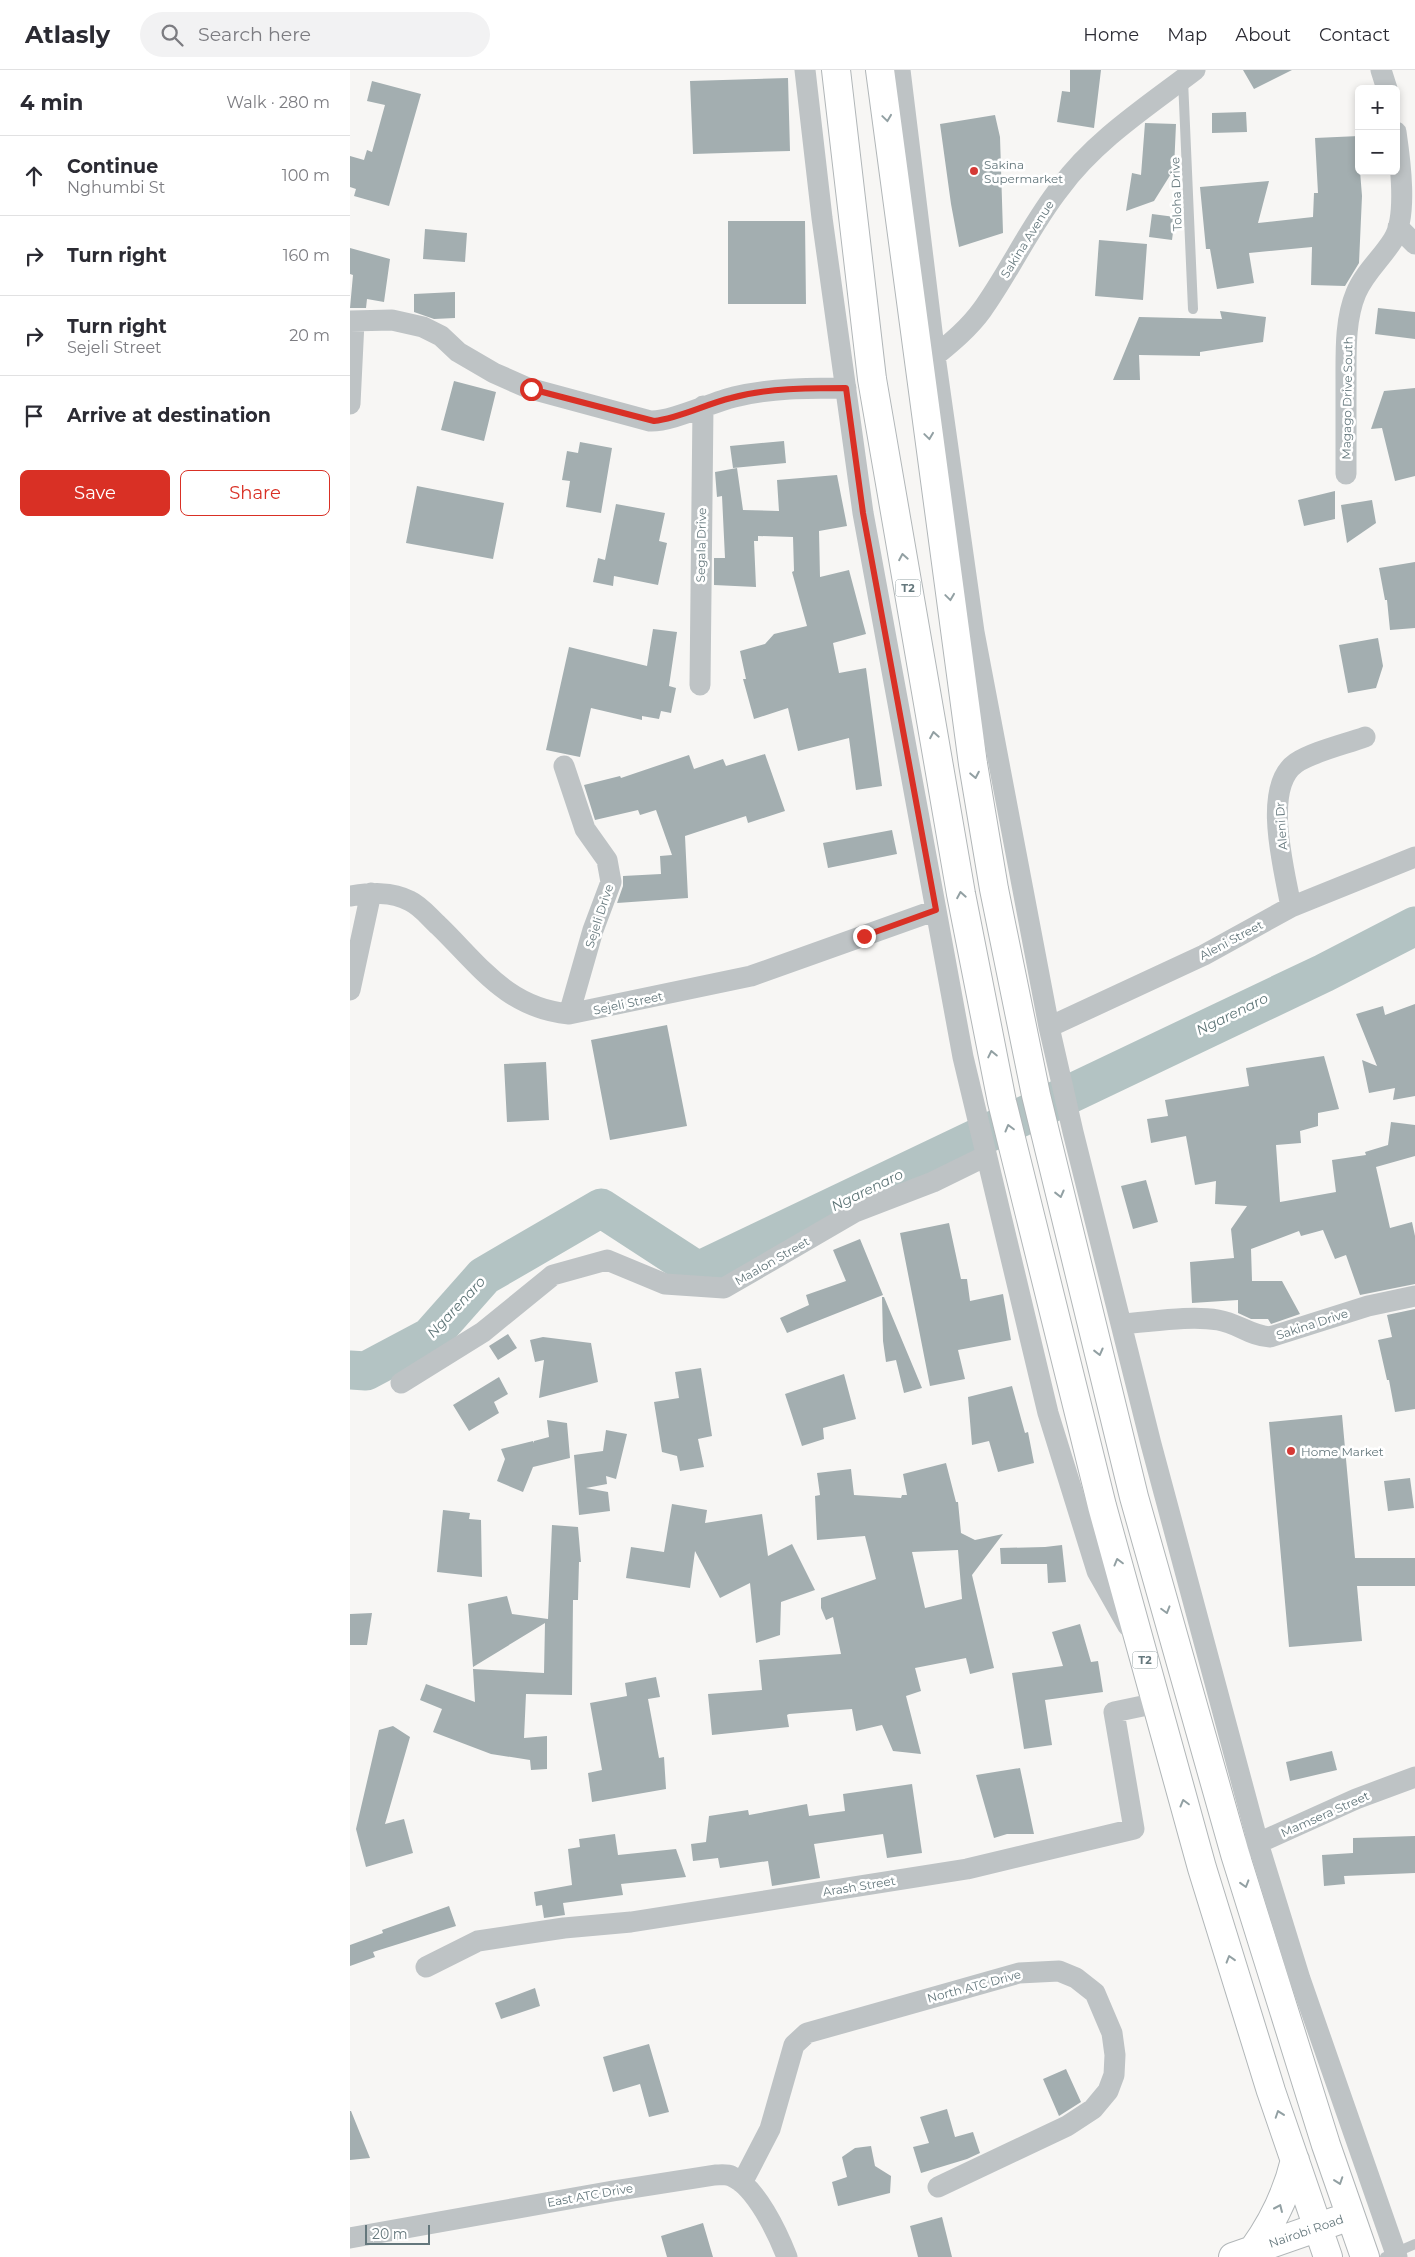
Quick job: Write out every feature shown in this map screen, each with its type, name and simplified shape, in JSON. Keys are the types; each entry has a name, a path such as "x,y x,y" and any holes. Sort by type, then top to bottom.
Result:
{"highway":[{"name":"T2","path":"836,70 872,379 961,894 1002,1102 1102,1506 1202,1868 1270,2091 1319,2227 1324,2256"},
{"path":"880,70 973,764 994,889 1036,1095 1134,1498 1247,1848 1326,2145 1363,2250 1324,2256"},
{"path":"1243,2253 1276,2214 1291,2176 1295,2160"},
{"name":"Nairobi Road","path":"1243,2253 1351,2216"}],"street":[{"path":"805,70 822,218 863,513 963,1057 1048,1413 1096,1571 1142,1649"},
{"path":"900,70 935,356 974,632 1049,1027 1247,1848 1300,1979 1392,2255"},
{"path":"1381,70 1386,85"},
{"name":"Sakina Avenue","path":"935,356 958,337 981,311 1060,187 1090,155 1124,124 1189,74"},
{"path":"1400,161 1403,183 1398,227 1415,244"},
{"name":"Magago Drive South","path":"1346,474 1346,347 1348,324 1356,292 1379,257 1393,241 1398,227"},
{"path":"350,404 352,322 392,320 423,327 441,336 458,352 494,373 520,384 552,396 650,421 664,420 744,394 813,388 846,388"},
{"name":"Segala Drive","path":"700,685 703,406"},
{"name":"Aleni Dr","path":"1291,907 1279,832 1278,814 1279,793 1285,776 1291,768 1302,760 1365,738"},
{"name":"Sejeli Drive","path":"564,766 584,829 607,860 611,882 593,930 569,1014"},
{"name":"Aleni Street","path":"1049,1027 1204,955 1291,907 1415,857"},
{"path":"350,990 371,893"},
{"name":"Sejeli Street","path":"350,896 371,893 401,897 416,904 500,988 519,1000 543,1010 569,1014 751,976 936,910"},
{"name":"Maalon Street","path":"401,1383 483,1332 553,1275 606,1260 665,1284 724,1288 854,1212 933,1182 986,1156"},
{"name":"Sakina Drive","path":"1121,1324 1202,1319 1218,1320 1261,1336 1270,1337 1368,1306 1415,1296"},
{"name":"Arash Street","path":"426,1966 478,1940 564,1928 631,1922 967,1869 1134,1829 1114,1712 1157,1703"},
{"name":"Mamsera Street","path":"1247,1848 1356,1799 1415,1776"},
{"name":"North ATC Drive","path":"742,2184 770,2129 794,2045 807,2033 1019,1972 1059,1971 1076,1978 1095,1993 1112,2033 1115,2055 1114,2075 1108,2090 1094,2109 1067,2126 938,2187"},
{"name":"East ATC Drive","path":"350,2238 613,2191 716,2175 731,2176 742,2184 758,2201 781,2242 787,2257"}],"lane":[{"name":"Toloha Drive","path":"1189,74 1193,309"},
{"path":"1392,2255 1415,2244"}],"building":[{"path":"1070,70 1101,70 1094,128 1057,122 1062,91 1070,92"},
{"path":"1243,70 1292,70 1254,89"},
{"path":"788,78 790,151 693,154 690,81"},
{"path":"372,81 421,94 389,206 354,196 356,189 350,187 350,156 364,160 367,150 372,152 385,105 367,101"},
{"path":"1246,112 1247,132 1212,133 1212,113"},
{"name":"Sakina Supermarket","path":"995,115 1000,137 1003,233 959,247 940,124"},
{"path":"1145,123 1176,124 1174,169 1154,201 1126,211 1132,173 1141,175"},
{"path":"1355,136 1355,175 1360,175 1362,196 1359,263 1345,286 1311,285 1312,247 1249,253 1254,283 1217,289 1210,249 1206,249 1200,187 1269,181 1258,223 1313,217 1314,193 1318,193 1315,138"},
{"path":"1152,214 1175,217 1172,240 1149,237"},
{"path":"728,221 805,221 806,304 728,304"},
{"path":"425,229 467,233 465,262 423,259"},
{"path":"1099,240 1147,244 1143,300 1095,296"},
{"path":"350,248 390,259 384,302 367,299 366,308 350,308 353,275 350,274"},
{"path":"455,292 455,318 434,319 414,312 414,294"},
{"path":"1378,308 1415,312 1415,339 1375,334"},
{"path":"1220,311 1266,317 1263,342 1200,352 1200,356 1139,355 1140,380 1113,380 1139,317 1222,319"},
{"path":"454,381 496,392 484,441 441,430"},
{"path":"1415,388 1415,476 1395,481 1382,428 1371,429 1384,391"},
{"path":"784,441 786,463 733,468 730,446"},
{"path":"580,442 612,448 601,513 566,507 570,481 562,480 567,451 578,453"},
{"path":"737,468 743,510 779,511 777,480 837,475 847,526 819,531 820,577 849,570 866,634 833,643 839,673 866,668 882,786 856,790 849,738 798,751 788,708 754,719 743,679 746,679 740,651 765,644 774,634 807,626 792,572 794,571 793,537 758,536 758,541 754,541 756,587 714,585 714,558 725,558 722,496 717,497 715,472"},
{"path":"417,486 504,503 493,559 406,543"},
{"path":"1335,491 1335,519 1304,526 1298,500"},
{"path":"1372,500 1376,523 1347,543 1341,505"},
{"path":"616,504 665,513 659,541 667,543 658,585 614,576 613,586 593,582 598,558 605,560"},
{"path":"1415,562 1415,628 1390,630 1387,600 1385,600 1379,568"},
{"path":"653,629 677,632 669,686 676,688 671,713 661,711 659,719 642,716 642,720 591,708 580,757 546,750 569,647 647,666"},
{"path":"1378,638 1383,666 1376,688 1348,693 1339,645"},
{"path":"765,754 785,811 748,823 746,816 685,836 688,898 617,903 623,886 623,876 661,874 660,856 672,855 656,810 640,815 638,810 595,820 584,785 620,776 621,778 689,755 694,769 723,759 726,766"},
{"path":"892,830 897,854 828,868 823,843"},
{"path":"1415,1004 1415,1096 1393,1100 1395,1088 1369,1093 1362,1060 1377,1066 1356,1014 1383,1006 1385,1015"},
{"path":"667,1025 687,1126 610,1140 591,1040"},
{"path":"1324,1056 1339,1109 1318,1113 1318,1126 1300,1131 1301,1143 1276,1145 1280,1202 1336,1192 1332,1160 1366,1155 1365,1152 1388,1145 1391,1122 1415,1125 1415,1156 1376,1167 1390,1228 1412,1222 1415,1236 1415,1284 1360,1295 1346,1255 1335,1259 1323,1230 1301,1236 1299,1231 1251,1249 1252,1281 1282,1281 1300,1314 1271,1324 1268,1319 1251,1319 1238,1313 1238,1300 1192,1303 1190,1262 1234,1258 1231,1229 1247,1206 1215,1204 1216,1181 1195,1185 1186,1136 1151,1143 1147,1119 1168,1116 1165,1100 1249,1086 1246,1068"},
{"path":"546,1062 549,1120 507,1122 504,1064"},
{"path":"1146,1180 1158,1222 1133,1229 1121,1186"},
{"path":"949,1223 961,1279 967,1279 970,1301 1003,1294 1011,1340 958,1350 965,1379 930,1386 900,1233"},
{"path":"860,1239 883,1295 787,1333 780,1318 809,1305 806,1295 846,1281 833,1250"},
{"path":"882,1297 884,1297 922,1388 904,1393 896,1360 886,1362 883,1341"},
{"path":"1415,1309 1415,1409 1395,1412 1389,1380 1387,1380 1378,1340 1392,1337 1387,1315"},
{"path":"508,1334 517,1348 498,1360 489,1346"},
{"path":"543,1337 591,1343 598,1382 539,1398 544,1360 535,1362 530,1340"},
{"path":"701,1368 712,1436 698,1439 704,1467 680,1471 677,1456 662,1452 654,1402 679,1398 675,1372"},
{"path":"844,1374 856,1419 823,1428 824,1439 802,1446 785,1394"},
{"path":"499,1377 508,1394 494,1402 499,1413 469,1431 453,1405"},
{"path":"1012,1386 1025,1433 1028,1432 1034,1463 998,1472 989,1441 972,1445 968,1397"},
{"path":"1342,1415 1355,1558 1415,1558 1415,1586 1357,1586 1362,1641 1289,1647 1269,1422"},
{"path":"547,1420 567,1423 570,1458 533,1467 523,1492 497,1481 505,1459 501,1449 533,1441 533,1443 534,1441 549,1437"},
{"path":"606,1430 627,1434 616,1479 606,1476 607,1484 586,1488 608,1492 610,1511 579,1515 574,1455 603,1451"},
{"path":"946,1463 956,1502 958,1502 961,1533 975,1540 1003,1534 972,1575 994,1668 970,1674 966,1658 915,1668 921,1691 906,1696 921,1754 893,1751 882,1725 856,1731 852,1709 789,1714 787,1715 789,1727 712,1735 708,1694 762,1690 759,1660 841,1654 833,1617 826,1620 821,1608 821,1598 876,1579 865,1536 817,1540 815,1496 820,1495 817,1473 851,1469 854,1495 901,1498 902,1495 907,1495 903,1474","holes":["958,1550 962,1599 925,1608 912,1552"]},
{"path":"1410,1478 1414,1508 1388,1511 1384,1481"},
{"path":"672,1504 707,1510 705,1523 762,1514 768,1556 792,1544 815,1590 781,1602 780,1635 756,1643 750,1583 720,1598 695,1551 690,1588 626,1578 631,1547 664,1552"},
{"path":"443,1510 470,1513 469,1519 481,1520 482,1577 437,1572"},
{"path":"552,1525 578,1527 581,1562 579,1562 578,1600 573,1600 572,1695 526,1694 524,1738 547,1736 547,1769 531,1770 530,1760 491,1754 433,1732 442,1709 420,1700 426,1684 475,1702 473,1669 544,1673 545,1623 473,1667 468,1604 507,1596 512,1614 548,1619"},
{"path":"1062,1545 1066,1582 1048,1583 1047,1564 1001,1564 1000,1548"},
{"path":"372,1613 367,1645 350,1645 350,1614"},
{"path":"1080,1624 1091,1662 1098,1661 1103,1692 1045,1700 1052,1745 1024,1749 1012,1673 1063,1666 1052,1632"},
{"path":"656,1677 660,1697 648,1699 659,1758 664,1757 666,1789 592,1802 588,1773 602,1770 590,1703 627,1696 625,1683"},
{"path":"393,1726 410,1737 385,1824 404,1819 413,1853 366,1867 356,1829 379,1730"},
{"path":"1332,1751 1337,1770 1290,1781 1286,1762"},
{"path":"1020,1768 1034,1834 1007,1834 994,1838 976,1775"},
{"path":"912,1784 922,1853 887,1858 883,1834 814,1844 820,1878 772,1886 768,1861 720,1868 718,1858 693,1861 691,1844 706,1842 709,1816 748,1810 749,1815 807,1804 809,1816 845,1811 843,1794"},
{"path":"615,1834 618,1855 676,1849 686,1877 621,1884 623,1895 563,1903 565,1915 544,1918 542,1905 536,1906 534,1892 572,1885 568,1849 580,1847 579,1839"},
{"path":"1415,1836 1415,1873 1344,1876 1345,1884 1324,1886 1322,1855 1353,1853 1353,1838"},
{"path":"449,1906 456,1926 373,1952 375,1957 350,1966 350,1945 383,1933 382,1930"},
{"path":"535,1988 540,2006 501,2019 495,2003"},
{"path":"649,2044 669,2112 649,2117 640,2084 613,2092 603,2057"},
{"path":"1066,2069 1081,2102 1059,2116 1043,2079"},
{"path":"947,2109 955,2137 973,2132 980,2153 967,2159 921,2173 913,2147 929,2143 920,2117"},
{"path":"351,2111 370,2158 350,2160"},
{"path":"871,2146 875,2166 891,2176 890,2193 838,2206 832,2182 847,2177 842,2157 855,2148"},
{"path":"942,2217 952,2257 918,2257 910,2226"},
{"path":"703,2223 713,2257 667,2257 661,2236"}],"waterway":[{"name":"Ngarenaro","path":"350,1370 366,1371 430,1337 484,1276 601,1208 698,1271 1324,973 1415,926"}],"place":[{"name":"Sakina Supermarket","path":"974,171"},
{"name":"Home Market","path":"1291,1451"}],"route":[{"path":"531,389 635,418 654,421 664,420 744,394 813,388 846,388 863,513 936,910 864,936"}]}
